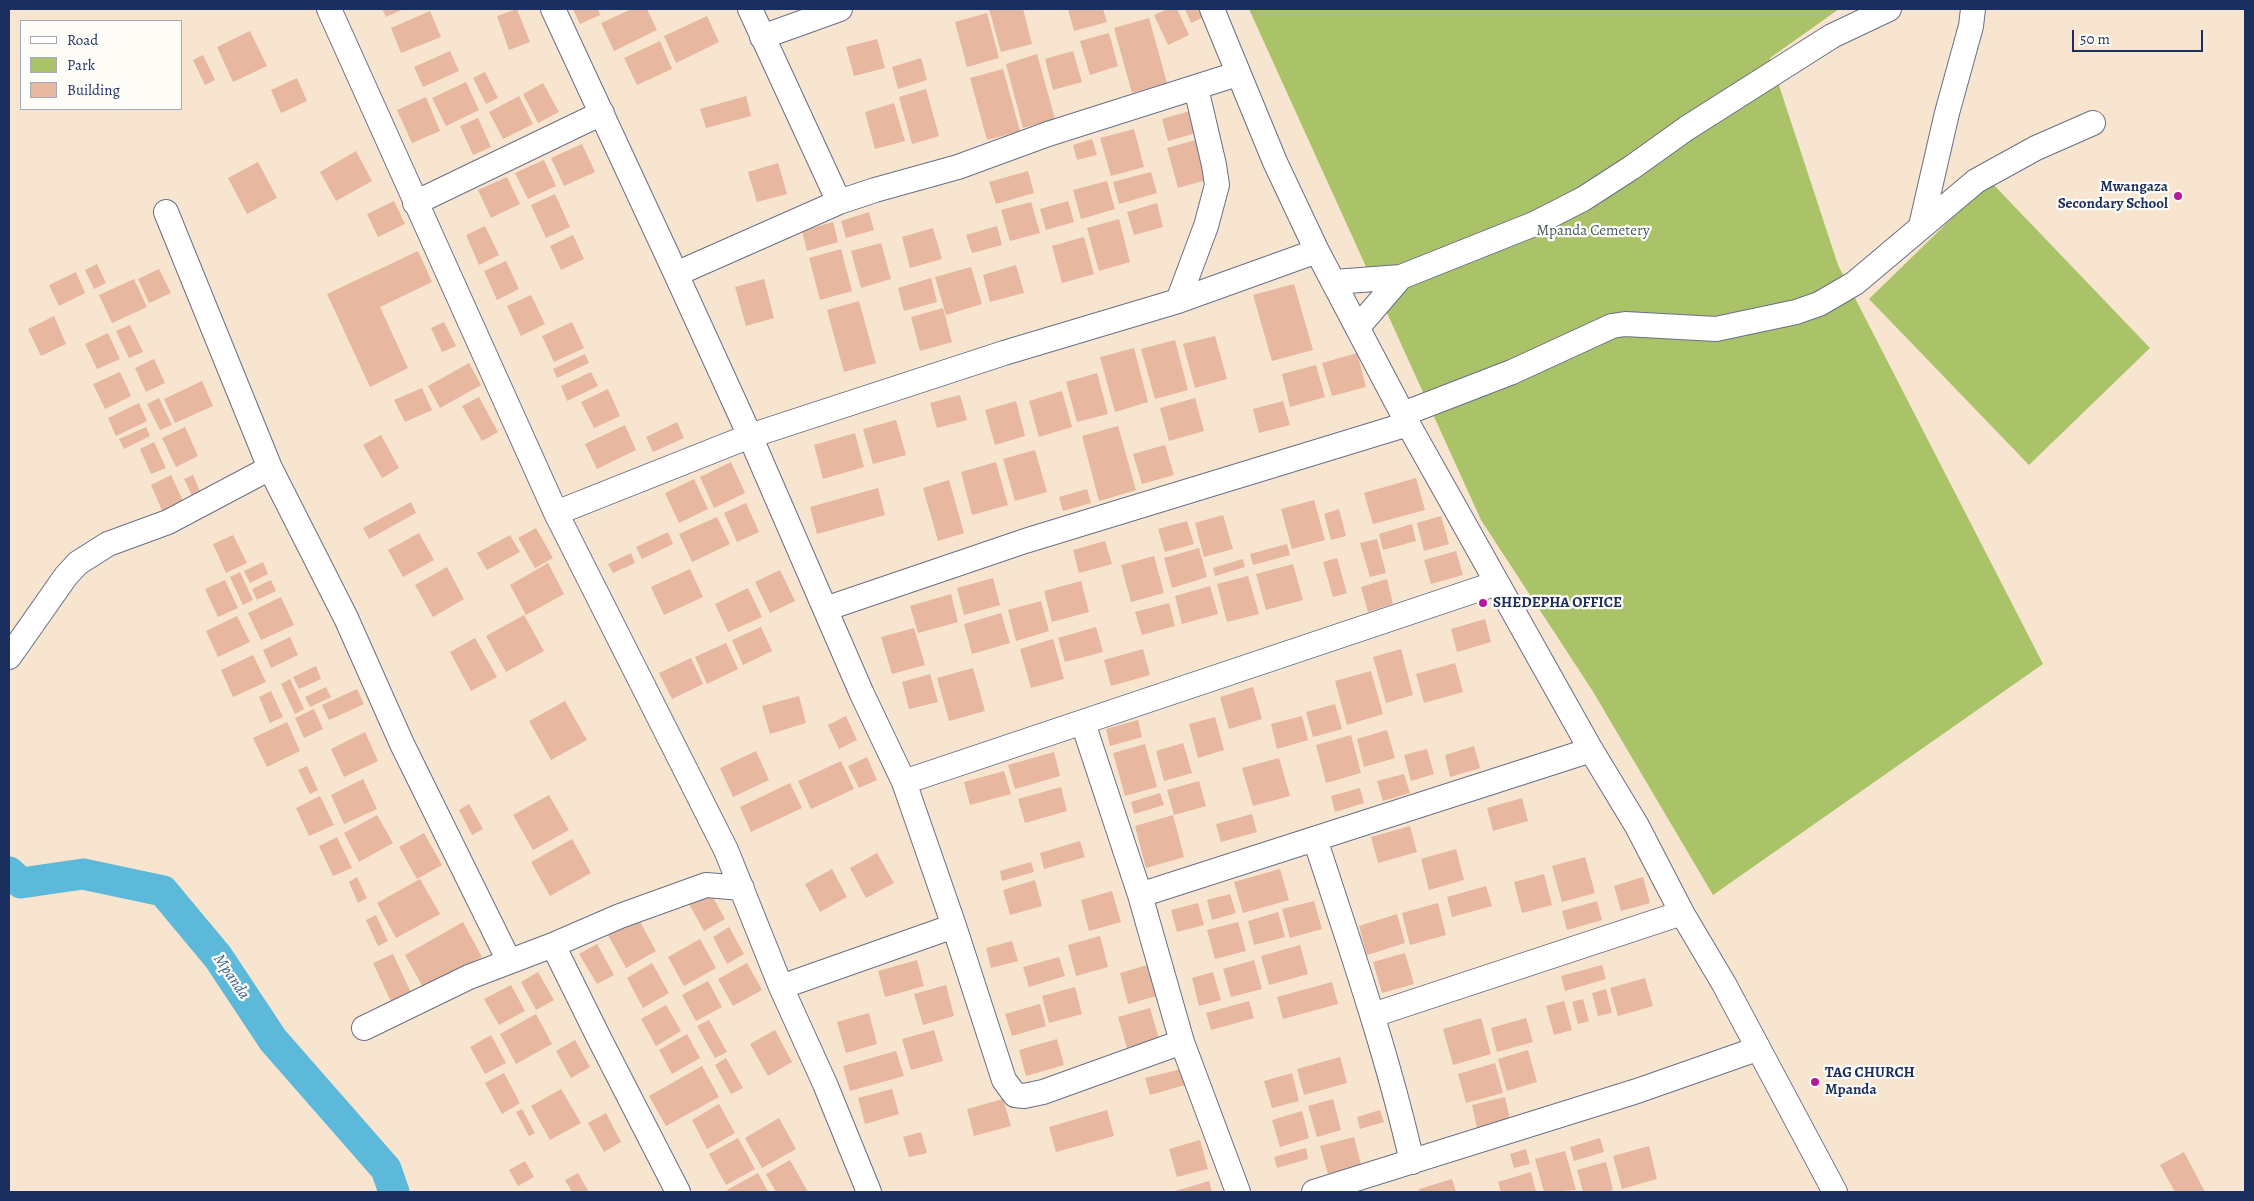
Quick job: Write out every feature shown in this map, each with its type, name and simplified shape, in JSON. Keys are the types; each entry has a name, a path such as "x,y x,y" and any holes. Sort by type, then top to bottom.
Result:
{"street":[{"path":"329,9 556,513 726,850 781,987 825,1084 869,1192"},
{"path":"553,9 750,436 825,609 904,782 954,926 997,1066 1008,1088 1016,1095 1024,1096 1043,1092 1182,1042"},
{"path":"750,9 839,202"},
{"path":"762,37 840,9"},
{"path":"1212,9 1237,74 1275,162 1317,251 1406,419 1497,583 1591,750 1637,826 1682,913 1724,984 1835,1192"},
{"path":"1334,282 1401,277 1534,224 1583,198 1631,168 1687,128 1832,36 1889,9"},
{"path":"1921,226 1946,113 1971,26 1974,9"},
{"path":"676,274 839,202 958,167 1048,134 1237,74"},
{"path":"1178,300 1206,226 1217,185 1196,88"},
{"path":"415,203 602,113"},
{"path":"825,609 1025,541 1406,419 1612,326 1625,324 1716,329 1796,312 1830,299 1855,283 1976,181 2036,148 2093,123"},
{"path":"166,212 270,468 346,618 402,744 509,961"},
{"path":"556,513 750,436 1004,353 1178,300 1317,251"},
{"path":"1358,327 1401,277"},
{"path":"9,658 66,576 78,563 108,544 168,522 270,468"},
{"path":"904,782 1497,583"},
{"path":"1083,723 1140,895 1182,1042 1238,1192"},
{"path":"1140,895 1591,750"},
{"path":"1315,839 1398,1097 1412,1162"},
{"path":"706,885 726,850"},
{"path":"364,1028 441,990 509,961 554,945 620,916 706,885 742,888"},
{"path":"1373,1015 1682,913"},
{"path":"781,987 954,926"},
{"path":"554,945 599,1038 678,1192"},
{"path":"1314,1192 1637,1092 1757,1049"}],"green space":[{"name":"Mpanda Cemetery","path":"1249,9 1839,9 1770,58 1838,265 2043,664 1713,895 1592,690 1481,520"},
{"path":"1990,181 2150,348 2029,465 1869,299"}],"building":[{"path":"382,9 404,9 386,17"},
{"path":"517,9 530,42 509,50 497,16"},
{"path":"573,9 598,9 600,15 580,24"},
{"path":"632,9 647,9 657,30 614,51 601,23"},
{"path":"989,9 1023,9 1032,44 1001,52"},
{"path":"1068,9 1103,9 1107,22 1074,31"},
{"path":"1167,9 1177,9 1189,35 1168,45 1154,15"},
{"path":"1185,9 1198,9 1202,18 1191,23"},
{"path":"430,11 441,37 401,53 391,28"},
{"path":"987,13 999,58 967,67 955,22"},
{"path":"707,16 719,42 676,63 664,36"},
{"path":"1149,18 1167,83 1132,93 1114,28"},
{"path":"250,31 267,66 233,82 217,47"},
{"path":"1109,33 1118,66 1090,75 1080,41"},
{"path":"877,39 885,68 854,76 846,47"},
{"path":"660,41 672,69 637,85 624,58"},
{"path":"450,51 459,71 423,87 414,67"},
{"path":"1073,51 1082,82 1053,90 1045,59"},
{"path":"1037,54 1055,119 1023,128 1006,64"},
{"path":"203,55 215,80 205,85 193,60"},
{"path":"921,58 927,80 898,89 892,67"},
{"path":"1003,69 1020,131 987,140 970,78"},
{"path":"485,72 498,98 486,104 473,78"},
{"path":"297,78 307,101 281,113 271,90"},
{"path":"466,82 479,110 446,126 432,98"},
{"path":"543,83 559,112 538,123 523,94"},
{"path":"926,89 939,136 912,144 899,97"},
{"path":"519,96 533,124 503,139 489,112"},
{"path":"746,96 751,116 706,128 700,109"},
{"path":"426,97 440,131 412,143 397,110"},
{"path":"894,103 905,141 875,149 865,112"},
{"path":"1197,109 1203,131 1168,141 1162,119"},
{"path":"478,118 491,147 473,155 460,126"},
{"path":"1134,129 1144,167 1111,176 1100,138"},
{"path":"1203,138 1213,178 1178,188 1167,148"},
{"path":"1092,139 1097,155 1077,160 1073,145"},
{"path":"582,144 595,172 564,186 551,158"},
{"path":"356,151 372,181 336,201 320,172"},
{"path":"544,160 556,186 528,199 515,173"},
{"path":"258,162 277,198 247,214 228,178"},
{"path":"778,163 787,194 757,202 748,172"},
{"path":"1028,171 1034,193 996,204 989,182"},
{"path":"1151,172 1157,193 1119,204 1113,182"},
{"path":"507,177 520,204 491,218 478,190"},
{"path":"1107,181 1115,209 1081,219 1073,190"},
{"path":"555,194 570,227 546,238 531,205"},
{"path":"394,201 405,224 378,237 367,214"},
{"path":"1068,201 1074,222 1046,230 1040,209"},
{"path":"1031,202 1040,233 1010,241 1001,210"},
{"path":"1157,203 1163,227 1134,235 1127,212"},
{"path":"869,212 874,230 846,238 841,221"},
{"path":"1119,219 1130,262 1099,271 1087,228"},
{"path":"833,222 838,242 807,251 802,231"},
{"path":"485,226 499,255 479,265 466,235"},
{"path":"997,226 1002,245 972,253 966,235"},
{"path":"933,228 942,259 910,268 902,237"},
{"path":"573,235 584,259 561,270 550,246"},
{"path":"1084,237 1094,274 1062,283 1052,246"},
{"path":"881,243 891,279 861,288 851,251"},
{"path":"841,249 852,291 820,300 809,258"},
{"path":"418,251 432,282 380,307 408,368 370,387 327,294"},
{"path":"506,261 519,289 497,300 484,271"},
{"path":"97,264 106,283 94,289 85,270"},
{"path":"1016,265 1024,293 990,302 983,275"},
{"path":"971,267 982,304 946,315 935,277"},
{"path":"159,269 171,293 149,303 138,279"},
{"path":"76,272 85,293 59,306 49,285"},
{"path":"931,278 937,302 904,311 898,288"},
{"path":"134,279 147,307 112,323 99,295"},
{"path":"764,279 774,318 746,326 735,287"},
{"path":"1294,284 1313,350 1272,361 1253,295"},
{"path":"531,295 545,324 521,336 507,306"},
{"path":"859,301 876,363 844,372 827,310"},
{"path":"943,308 952,342 920,351 911,317"},
{"path":"54,316 66,344 41,356 28,329"},
{"path":"444,322 456,346 442,352 431,328"},
{"path":"572,322 584,348 554,362 542,336"},
{"path":"130,325 143,352 129,358 116,331"},
{"path":"108,333 120,359 97,369 85,344"},
{"path":"1215,336 1227,379 1195,388 1183,344"},
{"path":"1175,340 1188,390 1155,399 1141,349"},
{"path":"1134,348 1148,402 1115,412 1100,357"},
{"path":"1357,353 1366,387 1332,396 1322,363"},
{"path":"585,354 589,363 557,378 553,369"},
{"path":"154,359 165,383 146,392 135,368"},
{"path":"469,363 481,385 440,408 428,386"},
{"path":"1316,365 1325,397 1290,407 1282,374"},
{"path":"120,372 131,396 105,409 93,384"},
{"path":"591,372 598,386 567,401 561,386"},
{"path":"1097,373 1108,414 1077,422 1066,382"},
{"path":"202,381 213,406 175,423 164,399"},
{"path":"422,388 432,410 405,422 394,400"},
{"path":"608,389 620,416 594,428 581,402"},
{"path":"1062,391 1072,427 1039,437 1029,401"},
{"path":"960,395 967,420 937,428 930,403"},
{"path":"479,397 498,432 482,441 462,406"},
{"path":"159,398 172,425 160,430 147,404"},
{"path":"1195,398 1204,431 1169,441 1160,408"},
{"path":"1016,401 1025,436 995,445 985,410"},
{"path":"1283,401 1290,425 1259,433 1253,409"},
{"path":"139,403 147,421 116,436 108,418"},
{"path":"896,420 906,455 873,464 863,429"},
{"path":"677,422 684,438 653,452 646,437"},
{"path":"625,425 636,450 597,469 585,444"},
{"path":"1118,426 1136,490 1099,501 1082,436"},
{"path":"146,427 150,436 124,449 119,439"},
{"path":"185,427 198,456 176,467 162,438"},
{"path":"855,433 864,467 823,479 814,445"},
{"path":"381,435 399,468 382,478 363,445"},
{"path":"154,442 166,468 151,474 140,449"},
{"path":"1165,445 1174,475 1142,484 1133,454"},
{"path":"1035,450 1047,492 1015,501 1003,459"},
{"path":"731,462 745,493 714,508 700,477"},
{"path":"996,462 1008,505 972,515 961,472"},
{"path":"171,475 185,505 164,515 151,485"},
{"path":"193,475 202,496 194,500 184,479"},
{"path":"1416,478 1425,510 1373,524 1364,493"},
{"path":"694,479 708,509 679,523 665,493"},
{"path":"949,480 964,533 938,541 923,488"},
{"path":"878,488 885,515 817,534 810,507"},
{"path":"1087,489 1091,503 1063,511 1059,497"},
{"path":"1314,500 1325,540 1292,549 1281,509"},
{"path":"411,502 416,513 369,539 363,528"},
{"path":"746,503 759,532 737,542 724,513"},
{"path":"1339,509 1346,536 1331,540 1324,514"},
{"path":"1223,515 1233,549 1204,557 1195,523"},
{"path":"1441,516 1449,544 1424,551 1417,523"},
{"path":"717,517 730,544 692,562 679,534"},
{"path":"1187,521 1194,544 1165,552 1158,529"},
{"path":"1412,524 1416,541 1383,550 1379,534"},
{"path":"536,528 553,558 535,568 518,538"},
{"path":"668,532 673,544 642,559 636,547"},
{"path":"419,533 434,560 403,577 388,550"},
{"path":"233,535 247,563 226,573 213,544"},
{"path":"510,535 520,552 487,570 477,553"},
{"path":"1377,539 1386,573 1370,577 1360,543"},
{"path":"1105,541 1112,564 1079,573 1073,550"},
{"path":"1287,544 1290,555 1253,565 1250,554"},
{"path":"1199,548 1207,577 1172,588 1164,558"},
{"path":"1456,551 1463,575 1431,584 1424,560"},
{"path":"631,553 635,563 613,573 608,564"},
{"path":"1154,556 1164,593 1131,602 1121,565"},
{"path":"1337,558 1347,593 1333,597 1323,562"},
{"path":"1243,559 1245,567 1215,576 1213,568"},
{"path":"263,562 268,574 250,583 244,571"},
{"path":"548,563 564,594 526,615 510,585"},
{"path":"1293,564 1303,600 1266,610 1256,574"},
{"path":"447,567 464,599 433,617 415,585"},
{"path":"690,569 703,597 664,615 651,587"},
{"path":"780,570 795,601 770,613 755,582"},
{"path":"240,572 253,600 243,605 230,577"},
{"path":"1248,576 1259,614 1227,622 1217,584"},
{"path":"993,578 1000,605 964,615 957,588"},
{"path":"1387,579 1393,604 1368,612 1361,587"},
{"path":"225,580 238,608 218,617 205,589"},
{"path":"271,580 276,591 257,600 252,589"},
{"path":"1081,581 1089,612 1052,622 1044,591"},
{"path":"1210,586 1218,614 1182,624 1175,596"},
{"path":"748,588 762,617 728,632 715,604"},
{"path":"951,594 958,622 918,633 910,606"},
{"path":"281,597 294,625 261,640 248,613"},
{"path":"1041,601 1049,631 1016,641 1008,610"},
{"path":"1169,603 1175,626 1142,635 1135,612"},
{"path":"1001,613 1010,643 972,654 964,624"},
{"path":"524,615 544,651 506,672 486,636"},
{"path":"237,616 250,642 218,657 206,631"},
{"path":"1485,619 1491,642 1457,652 1451,629"},
{"path":"761,627 772,651 743,665 732,640"},
{"path":"1096,627 1103,652 1065,662 1058,638"},
{"path":"914,628 925,665 892,674 881,637"},
{"path":"290,637 298,655 271,668 263,650"},
{"path":"475,638 497,677 471,691 450,652"},
{"path":"1053,639 1064,679 1031,688 1020,649"},
{"path":"726,643 738,669 707,684 695,657"},
{"path":"1143,649 1150,675 1111,686 1104,660"},
{"path":"1401,649 1413,695 1386,703 1373,657"},
{"path":"253,655 266,682 233,697 221,670"},
{"path":"691,658 703,684 672,699 659,673"},
{"path":"1455,663 1463,692 1424,703 1416,674"},
{"path":"316,666 321,679 299,689 293,677"},
{"path":"973,668 985,711 949,721 937,678"},
{"path":"1371,671 1383,714 1347,725 1335,681"},
{"path":"930,674 938,702 909,709 902,682"},
{"path":"290,679 304,709 295,714 281,684"},
{"path":"326,687 331,697 310,707 305,697"},
{"path":"1253,687 1262,719 1229,729 1220,697"},
{"path":"357,689 364,704 329,720 322,705"},
{"path":"271,691 283,717 270,723 259,697"},
{"path":"799,696 806,723 770,734 762,706"},
{"path":"565,701 587,740 551,760 529,721"},
{"path":"1335,704 1342,729 1313,737 1306,712"},
{"path":"314,709 323,729 304,738 295,718"},
{"path":"846,716 857,740 839,749 828,725"},
{"path":"1302,716 1308,740 1277,749 1271,724"},
{"path":"1215,717 1224,750 1198,758 1189,724"},
{"path":"1138,720 1142,737 1110,746 1106,729"},
{"path":"287,722 300,751 267,767 253,738"},
{"path":"1387,730 1395,758 1364,767 1357,739"},
{"path":"365,732 378,761 344,777 331,749"},
{"path":"1351,735 1361,773 1326,783 1316,745"},
{"path":"1183,743 1192,773 1164,781 1156,751"},
{"path":"1145,744 1157,787 1125,796 1113,753"},
{"path":"1474,746 1480,768 1450,777 1445,755"},
{"path":"1427,749 1434,774 1411,781 1404,755"},
{"path":"756,751 769,780 733,797 720,768"},
{"path":"1054,752 1060,776 1015,789 1008,765"},
{"path":"867,757 877,780 859,788 848,766"},
{"path":"1279,758 1290,796 1253,806 1242,768"},
{"path":"841,761 854,789 811,809 798,781"},
{"path":"307,766 318,790 310,794 298,770"},
{"path":"1004,771 1011,794 970,805 964,782"},
{"path":"1404,774 1410,793 1383,801 1377,781"},
{"path":"363,779 377,809 344,824 331,795"},
{"path":"1199,781 1206,806 1174,815 1167,790"},
{"path":"790,783 802,808 751,832 740,807"},
{"path":"1061,787 1067,811 1025,823 1018,799"},
{"path":"1360,788 1364,803 1335,812 1331,796"},
{"path":"1160,793 1164,805 1134,814 1131,802"},
{"path":"549,795 569,830 533,850 513,815"},
{"path":"320,796 334,825 309,836 296,808"},
{"path":"1522,798 1528,821 1493,831 1487,808"},
{"path":"469,804 483,829 472,835 459,810"},
{"path":"1252,814 1257,832 1221,842 1216,824"},
{"path":"377,815 393,843 359,862 344,833"},
{"path":"1173,815 1184,857 1146,868 1135,826"},
{"path":"1410,826 1417,852 1378,863 1371,837"},
{"path":"424,833 442,865 417,879 399,847"},
{"path":"337,837 352,868 333,876 319,846"},
{"path":"572,839 591,873 550,896 531,862"},
{"path":"1080,841 1085,857 1044,869 1040,853"},
{"path":"1456,849 1464,880 1429,890 1421,859"},
{"path":"877,853 894,883 866,898 850,868"},
{"path":"1585,857 1595,893 1562,902 1552,866"},
{"path":"1031,862 1034,872 1002,881 1000,871"},
{"path":"832,869 847,897 820,912 805,884"},
{"path":"1280,869 1289,900 1243,913 1234,882"},
{"path":"1544,874 1552,905 1522,913 1514,882"},
{"path":"357,877 367,898 358,903 349,882"},
{"path":"1643,877 1650,903 1621,911 1614,886"},
{"path":"420,879 440,914 396,938 377,903"},
{"path":"1035,880 1042,906 1010,915 1003,890"},
{"path":"1486,886 1492,906 1452,917 1447,897"},
{"path":"1112,891 1121,922 1089,931 1081,900"},
{"path":"710,892 725,919 704,931 689,904"},
{"path":"1230,894 1236,913 1212,920 1207,900"},
{"path":"1314,901 1322,929 1290,938 1282,909"},
{"path":"1597,901 1602,920 1567,930 1562,911"},
{"path":"1198,903 1204,925 1177,932 1171,910"},
{"path":"1438,903 1446,935 1410,945 1402,913"},
{"path":"1278,912 1285,937 1254,945 1248,921"},
{"path":"1397,914 1405,943 1367,955 1359,926"},
{"path":"376,915 388,941 378,946 366,920"},
{"path":"638,918 656,951 626,968 608,935"},
{"path":"463,922 482,957 424,989 405,955"},
{"path":"1238,922 1246,951 1215,959 1207,930"},
{"path":"729,927 744,954 727,964 713,937"},
{"path":"1100,936 1108,967 1076,976 1068,945"},
{"path":"700,939 716,968 684,986 668,957"},
{"path":"1012,941 1018,961 991,968 986,948"},
{"path":"597,944 614,975 597,984 579,954"},
{"path":"1300,945 1308,974 1269,985 1261,956"},
{"path":"1405,953 1414,984 1382,993 1373,962"},
{"path":"393,954 414,999 394,1008 373,963"},
{"path":"1059,957 1065,976 1029,987 1023,967"},
{"path":"917,960 924,986 885,997 878,971"},
{"path":"1254,960 1262,989 1231,997 1223,969"},
{"path":"652,963 669,993 643,1008 627,978"},
{"path":"747,963 762,990 733,1006 718,979"},
{"path":"1151,964 1160,995 1128,1004 1120,973"},
{"path":"1602,965 1606,979 1565,991 1561,976"},
{"path":"538,972 554,1000 536,1010 521,982"},
{"path":"1213,972 1221,1000 1199,1006 1192,978"},
{"path":"1645,978 1653,1006 1618,1016 1610,988"},
{"path":"708,981 722,1007 696,1021 682,995"},
{"path":"1332,982 1338,1004 1283,1019 1277,997"},
{"path":"511,985 525,1011 499,1025 484,999"},
{"path":"946,985 954,1016 923,1025 914,994"},
{"path":"1075,987 1082,1014 1049,1023 1042,996"},
{"path":"1606,989 1612,1013 1598,1016 1592,993"},
{"path":"1583,999 1589,1021 1578,1024 1572,1002"},
{"path":"1249,1001 1254,1018 1211,1030 1206,1013"},
{"path":"1564,1001 1572,1030 1554,1035 1546,1006"},
{"path":"1040,1004 1046,1026 1012,1036 1005,1014"},
{"path":"666,1005 681,1031 656,1046 641,1019"},
{"path":"1150,1008 1159,1039 1127,1048 1118,1017"},
{"path":"869,1013 877,1044 846,1053 837,1022"},
{"path":"536,1014 552,1044 516,1064 500,1034"},
{"path":"1481,1018 1491,1054 1453,1065 1443,1029"},
{"path":"1526,1018 1533,1042 1497,1052 1491,1028"},
{"path":"709,1020 727,1052 715,1058 697,1026"},
{"path":"775,1030 792,1062 768,1076 750,1044"},
{"path":"934,1030 943,1061 911,1070 902,1039"},
{"path":"687,1034 700,1058 672,1074 659,1050"},
{"path":"491,1035 506,1063 485,1074 470,1047"},
{"path":"1057,1039 1064,1065 1026,1076 1019,1050"},
{"path":"575,1040 590,1067 571,1078 556,1051"},
{"path":"1528,1050 1537,1082 1507,1091 1498,1059"},
{"path":"896,1051 904,1076 850,1091 843,1066"},
{"path":"1340,1057 1347,1083 1304,1095 1297,1069"},
{"path":"726,1058 743,1088 731,1094 715,1065"},
{"path":"1495,1063 1503,1093 1466,1103 1458,1074"},
{"path":"702,1066 719,1097 666,1126 649,1096"},
{"path":"1181,1069 1185,1085 1150,1095 1145,1078"},
{"path":"504,1073 520,1103 502,1114 485,1083"},
{"path":"1292,1073 1299,1101 1272,1108 1264,1081"},
{"path":"561,1089 581,1123 550,1140 531,1106"},
{"path":"892,1089 899,1114 865,1124 858,1098"},
{"path":"1505,1097 1510,1120 1477,1128 1472,1105"},
{"path":"1003,1099 1011,1126 974,1136 967,1109"},
{"path":"1333,1099 1341,1130 1317,1137 1308,1106"},
{"path":"719,1104 735,1133 707,1149 692,1120"},
{"path":"522,1109 535,1133 529,1136 516,1112"},
{"path":"1107,1110 1114,1136 1056,1152 1049,1127"},
{"path":"1380,1110 1384,1122 1360,1129 1357,1117"},
{"path":"1302,1111 1309,1138 1280,1147 1272,1120"},
{"path":"606,1113 621,1142 604,1152 588,1123"},
{"path":"779,1118 796,1149 762,1168 745,1138"},
{"path":"921,1132 927,1153 909,1157 903,1137"},
{"path":"1354,1137 1361,1165 1328,1174 1320,1146"},
{"path":"738,1138 755,1169 726,1185 709,1154"},
{"path":"1600,1138 1604,1152 1574,1161 1570,1147"},
{"path":"1200,1140 1208,1169 1177,1177 1169,1149"},
{"path":"1649,1146 1657,1179 1622,1189 1613,1156"},
{"path":"1306,1148 1308,1159 1277,1168 1274,1157"},
{"path":"1526,1149 1530,1164 1514,1168 1510,1154"},
{"path":"1565,1151 1576,1190 1544,1192 1535,1159"},
{"path":"2184,1152 2205,1192 2175,1192 2160,1165"},
{"path":"790,1160 808,1192 776,1192 766,1174"},
{"path":"525,1161 534,1177 518,1186 509,1170"},
{"path":"1606,1162 1613,1190 1583,1192 1577,1170"},
{"path":"1531,1172 1536,1192 1501,1192 1498,1182"},
{"path":"578,1173 589,1192 572,1192 565,1180"},
{"path":"758,1173 768,1192 728,1192 727,1190"},
{"path":"1452,1179 1456,1192 1420,1192 1419,1189"},
{"path":"1209,1181 1212,1192 1172,1192"}],"waterway":[{"name":"Mpanda","path":"9,872 21,883 83,874 163,891 218,957 273,1040 386,1169 394,1192"}],"place":[{"name":"Mwangaza Secondary School","path":"2178,196"},
{"name":"SHEDEPHA OFFICE","path":"1483,603"},
{"name":"TAG CHURCH Mpanda","path":"1815,1082"}]}
